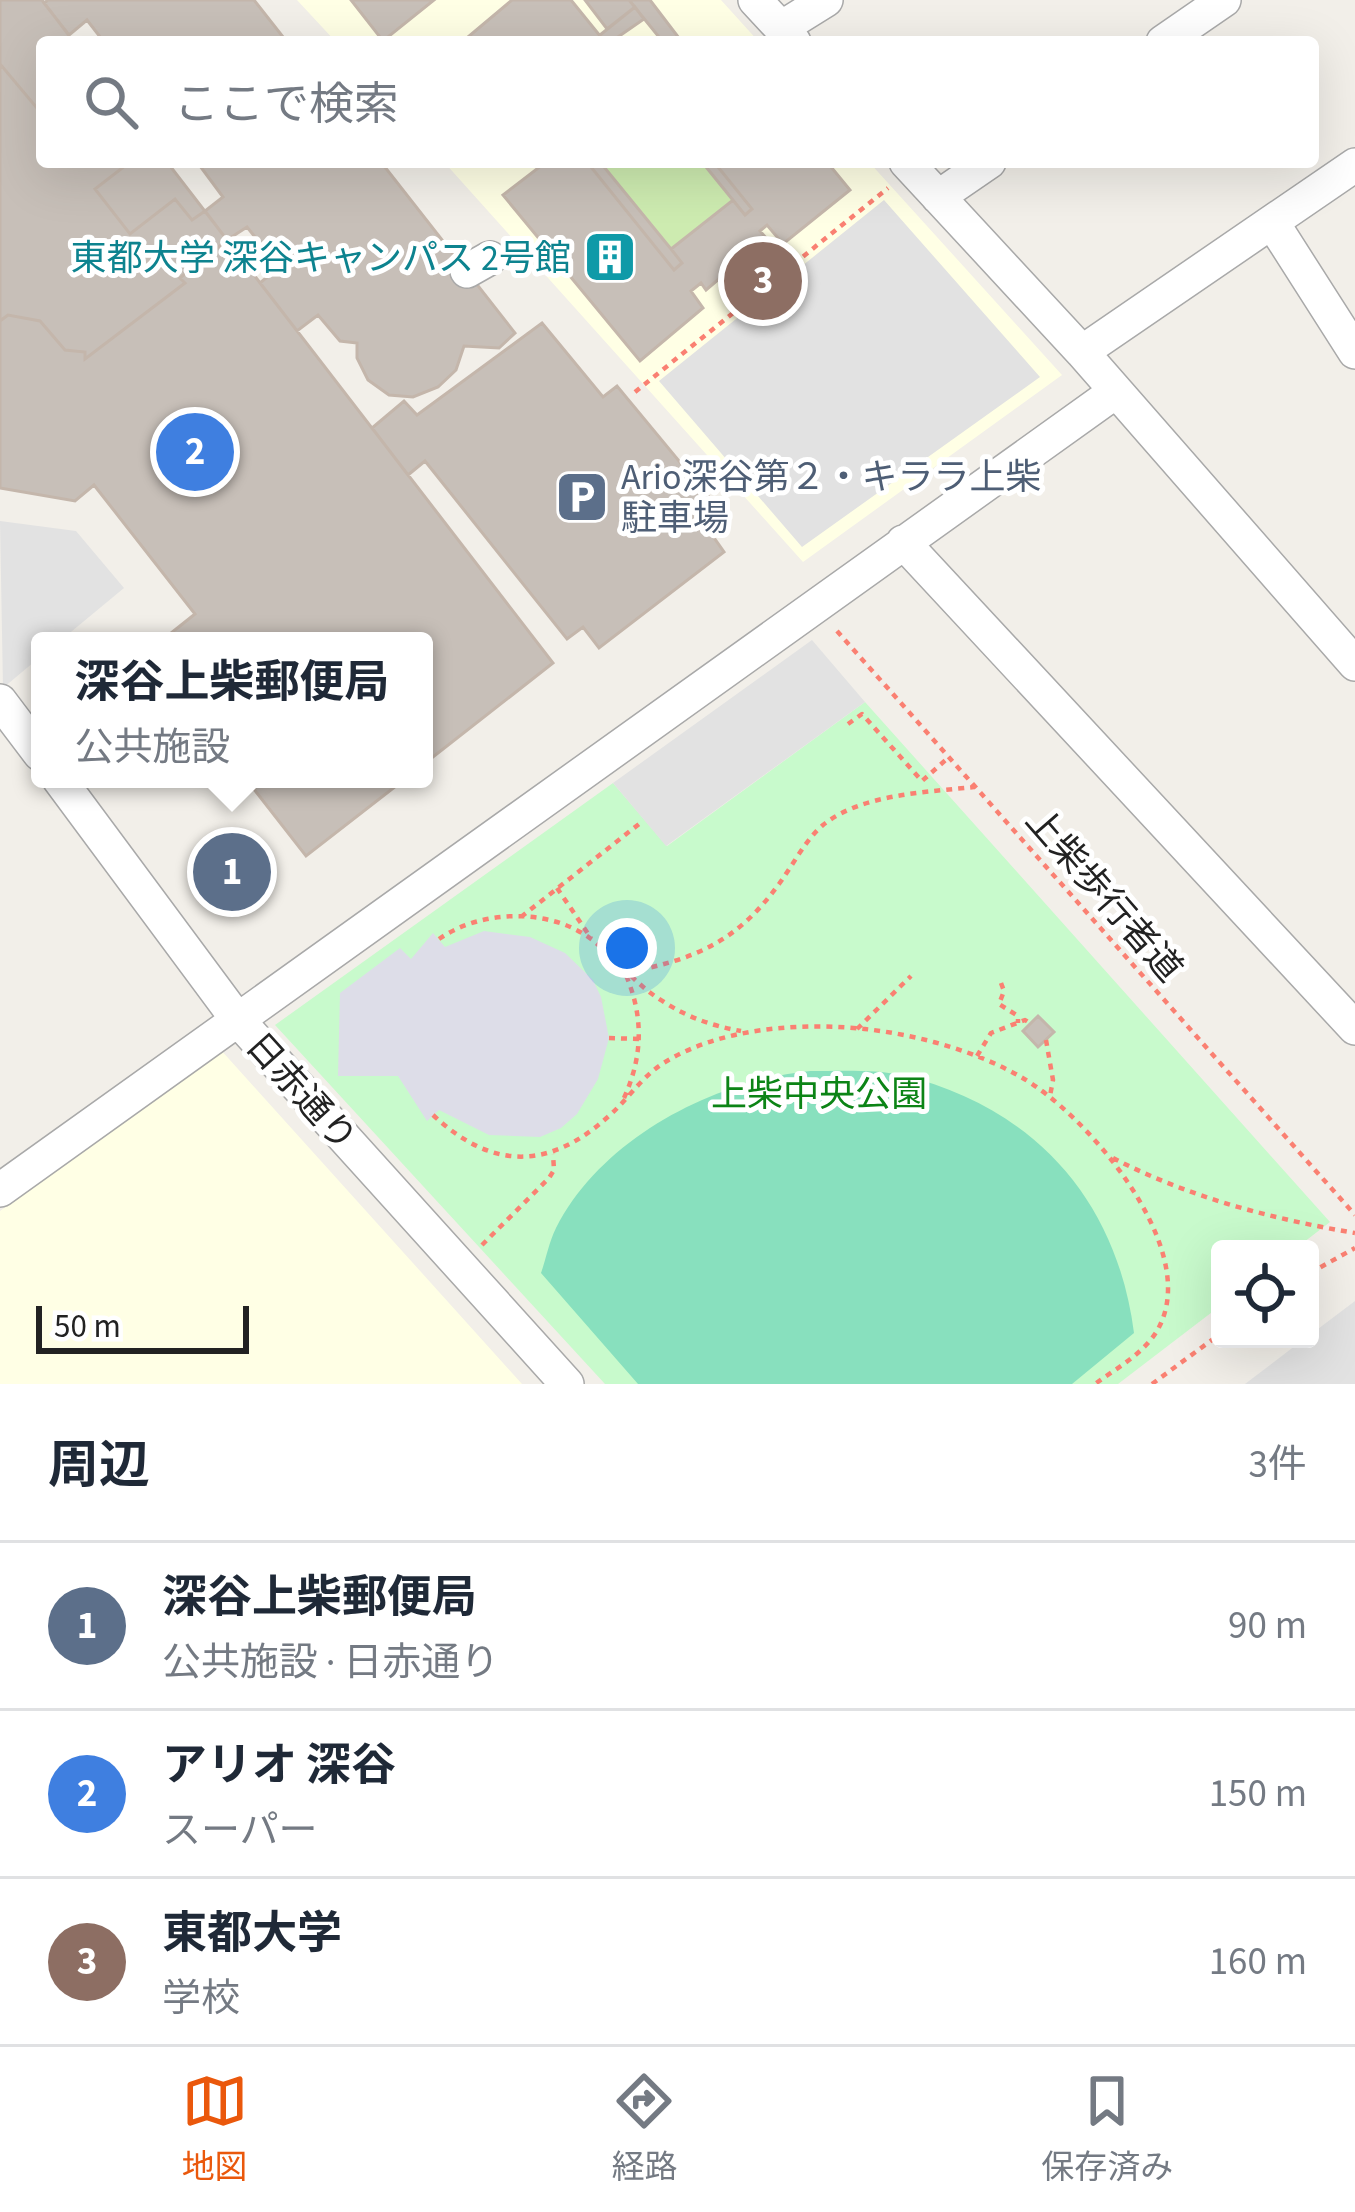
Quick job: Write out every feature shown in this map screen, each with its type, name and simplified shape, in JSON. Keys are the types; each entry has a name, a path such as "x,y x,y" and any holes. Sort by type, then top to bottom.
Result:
{"street":[{"path":"755,0 787,35 826,0"},
{"path":"1172,36 1224,0"},
{"path":"1082,352 1355,165"},
{"path":"938,197 980,168"},
{"path":"898,174 938,197 1082,352 1355,664"},
{"path":"1272,222 1355,352"},
{"path":"2,1185 1115,392"},
{"path":"903,542 1355,1028"},
{"path":"0,701 31,742"},
{"name":"日赤通り","path":"65,788 237,1019 567,1384"}],"path":[{"path":"635,392 898,174"},
{"name":"上柴歩行者道","path":"816,608 1355,1215"},
{"path":"848,724 862,714 922,781 949,757"},
{"path":"625,973 706,952 741,928 770,897 821,826 842,813 895,798 974,787"},
{"path":"521,917 639,824"},
{"path":"557,888 591,938 625,973 707,1025 751,1033"},
{"path":"439,939 476,920 521,917 561,924 591,938"},
{"path":"622,1103 633,1078 640,1039 637,1005 625,973"},
{"path":"856,1029 911,976"},
{"path":"1000,983 1004,991 999,1004 1018,1016 1018,1023"},
{"path":"977,1057 991,1034 1018,1023 1031,1024"},
{"path":"433,1115 456,1137 485,1150 515,1156 553,1153 585,1136 662,1064 700,1046 751,1033 856,1029 910,1037 977,1057 1050,1096 1108,1155 1132,1187 1158,1238 1167,1305 1161,1325 1146,1346 1095,1384"},
{"path":"609,1038 640,1039"},
{"path":"1046,1040 1053,1081 1050,1096"},
{"path":"460,1266 549,1178 554,1170 553,1153"},
{"path":"1108,1155 1161,1183 1295,1222 1355,1233"},
{"path":"1319,1268 1355,1248"},
{"path":"1152,1384 1211,1341"}],"shaded area":[{"path":"297,0 721,0 754,36 330,36"},
{"path":"449,168 874,168 1062,375 803,562"},
{"path":"884,200 1040,377 802,547 659,381"},
{"path":"0,521 76,531 124,588 71,632 31,632 31,665 3,688"},
{"path":"812,640 865,702 666,846 613,783"},
{"path":"484,931 530,937 565,953 593,980 601,997 609,1038 598,1079 577,1114 540,1137 489,1135 439,1110 427,1121 398,1076 338,1076 340,993 400,948 411,959 433,933 445,947"},
{"path":"220,1049 522,1384 0,1384 0,1211"},
{"path":"1355,1301 1355,1384 1245,1384 1292,1348 1319,1348 1319,1328"}],"green space":[{"path":"605,168 707,168 733,200 671,249"},
{"name":"上柴中央公園","path":"865,702 1330,1222 1307,1240 1211,1240 1211,1313 1118,1384 605,1384 275,1025 613,783 667,846"},
{"path":"810,1071 902,1075 992,1110 1029,1136 1088,1201 1125,1285 1134,1333 1072,1384 638,1384 541,1273 556,1228 601,1167 664,1120 736,1087"}],"building":[{"path":"0,0 42,0 69,36 36,36 36,168 172,168 553,663 433,757 433,632 172,632 195,614 94,485 75,501 0,488"},
{"path":"254,0 282,36 99,36 87,20 69,35 44,3"},
{"path":"351,0 434,0 389,36 379,36"},
{"path":"512,0 571,0 600,36 469,36"},
{"path":"585,0 629,0 635,7 607,29"},
{"path":"629,0 650,0 677,36 658,36"},
{"path":"635,7 644,19 619,36 600,35"},
{"path":"0,64 36,107 36,168 122,168 95,189 130,234 175,199 192,220 205,211 227,240 180,278 185,283 85,359 85,352 65,350 40,321 8,315 0,321"},
{"path":"201,168 386,168 515,333 499,348 464,346 456,370 438,387 413,397 389,395 368,380 357,358 357,343 340,341 318,315 297,331 260,283 279,267 247,227 227,240 205,211 223,197"},
{"name":"東都大学 深谷キャンパス 2号館","path":"538,168 592,168 674,270 682,263 671,249 733,200 745,215 752,209 719,168 832,168 850,190 783,244 767,225 760,231 767,239 752,251 771,273 738,300 720,278 706,290 701,283 691,291 703,308 640,361 503,195"},
{"name":"東都大学 深谷キャンパス 2号館","path":"592,168 605,168 671,249 682,263 674,270"},
{"path":"707,168 719,168 752,209 745,215"},
{"name":"Ario深谷第２・キララ上柴 駐車場","path":"542,323 603,397 617,386 727,519 710,532 724,552 599,648 583,627 567,639 425,461 408,475 372,428 404,401 417,415"},
{"path":"253,788 393,788 306,856"},
{"path":"1038,1016 1054,1032 1038,1047 1023,1031"}],"place":[{"name":"東都大学 深谷キャンパス 2号館","path":"610,257"},
{"name":"東都大学","path":"763,281"},
{"name":"アリオ 深谷","path":"195,452"},
{"name":"Ario深谷第２・キララ上柴 駐車場","path":"582,497"},
{"name":"深谷上柴郵便局","path":"232,872"}]}
